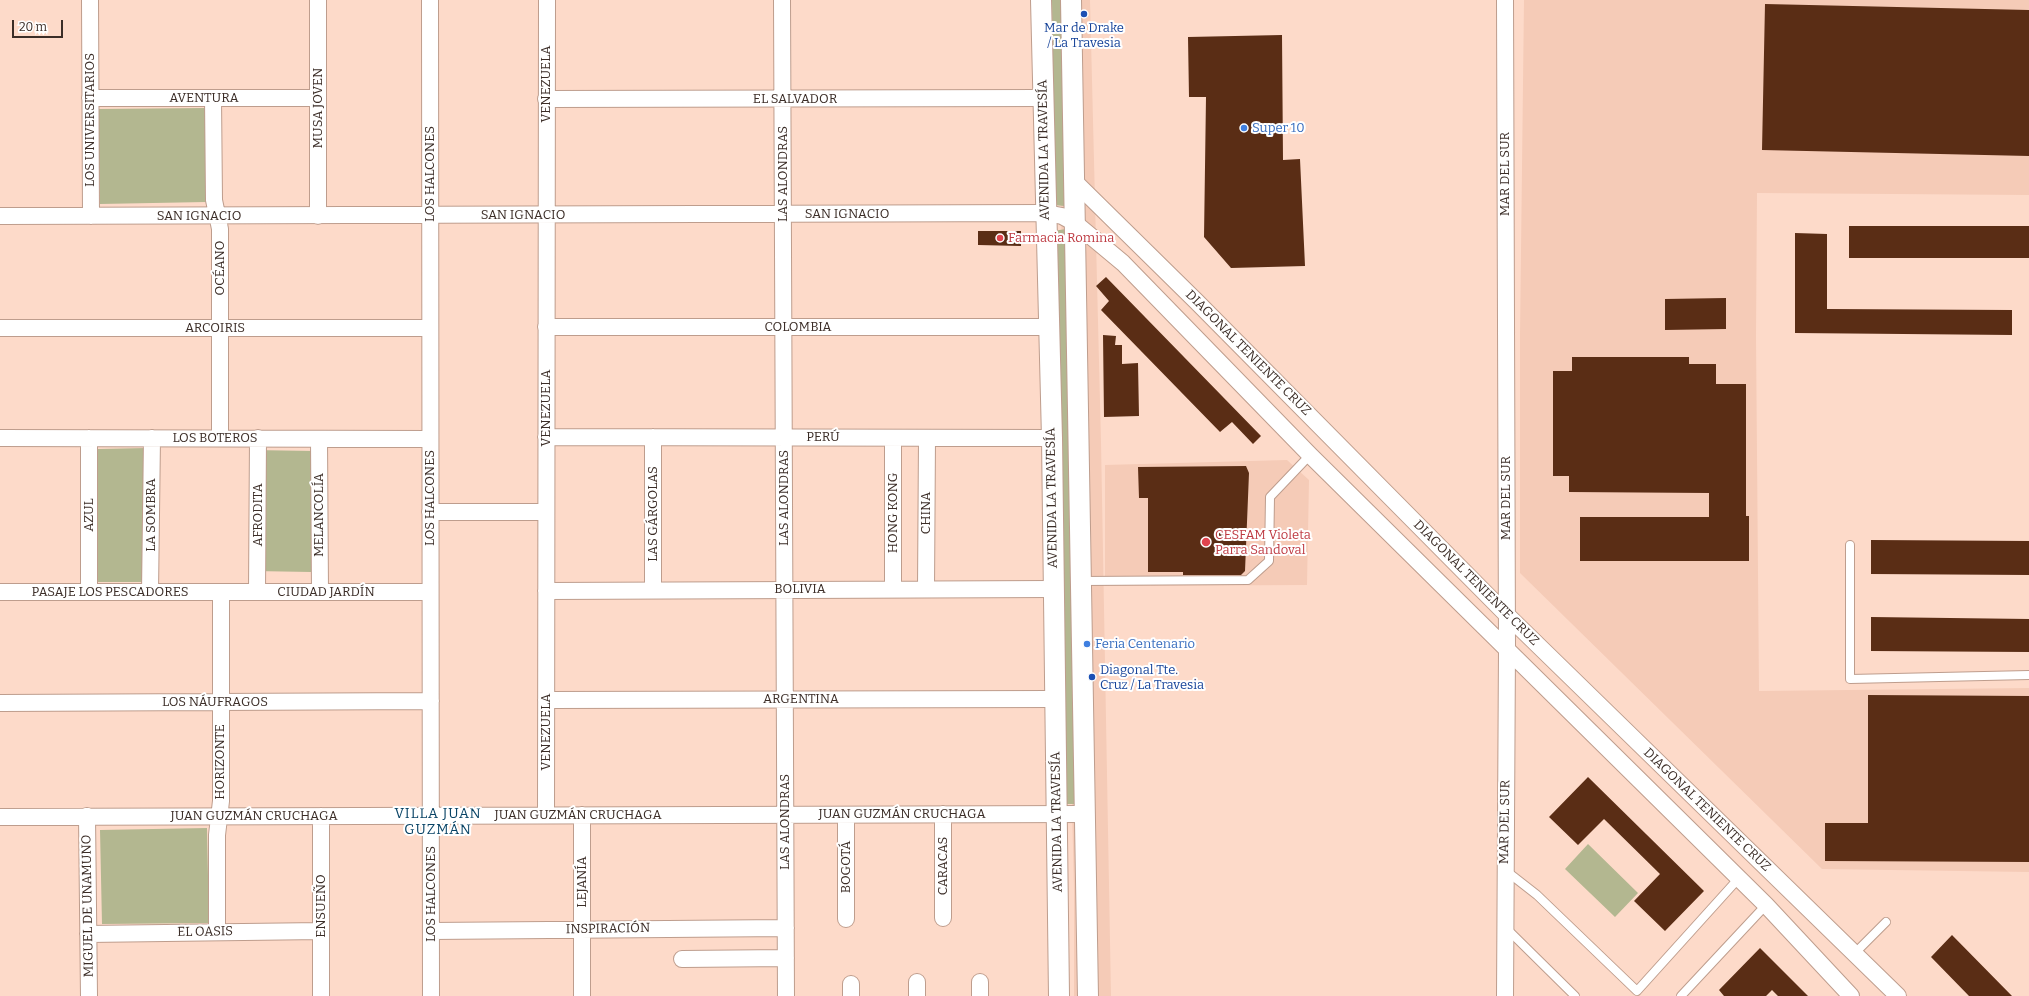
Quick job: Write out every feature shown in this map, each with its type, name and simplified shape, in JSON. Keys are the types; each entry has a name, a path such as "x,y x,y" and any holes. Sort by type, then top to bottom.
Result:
{"street":[{"name":"LOS UNIVERSITARIOS","path":"90,0 91,216"},
{"name":"MUSA JOVEN","path":"318,0 318,216"},
{"name":"LOS HALCONES","path":"430,0 431,996"},
{"name":"VENEZUELA","path":"546,815 547,0"},
{"name":"LAS ALONDRAS","path":"782,0 786,996"},
{"name":"AVENIDA LA TRAVESÍA","path":"1041,0 1052,438 1059,996"},
{"name":"AVENIDA LA TRAVESÍA","path":"1071,0 1088,996"},
{"name":"MAR DEL SUR","path":"1505,0 1507,648 1505,996"},
{"name":"AVENTURA","path":"90,98 318,98"},
{"name":"OCÉANO","path":"213,98 214,200 220,229 220,438"},
{"name":"EL SALVADOR","path":"546,99 1043,98"},
{"name":"DIAGONAL TENIENTE CRUZ","path":"1074,181 1198,302 1506,614 1898,996"},
{"name":"SAN IGNACIO","path":"0,216 1046,213"},
{"name":"DIAGONAL TENIENTE CRUZ","path":"1046,213 1062,216 1075,223 1123,263 1310,455 1766,905 1851,996"},
{"name":"COLOMBIA","path":"546,327 1049,327"},
{"name":"ARCOIRIS","path":"0,328 430,328"},
{"name":"PERÚ","path":"546,437 1052,438"},
{"name":"LAS GÁRGOLAS","path":"653,437 653,590"},
{"name":"LOS BOTEROS","path":"0,438 430,439"},
{"name":"AZUL","path":"89,438 89,592"},
{"name":"LA SOMBRA","path":"150,592 152,438"},
{"name":"AFRODITA","path":"257,592 258,438"},
{"name":"MELANCOLÍA","path":"319,438 320,592"},
{"name":"HONG KONG","path":"893,438 893,589"},
{"name":"CHINA","path":"926,589 927,438"},
{"path":"430,512 546,512"},
{"name":"BOLIVIA","path":"546,591 1053,589"},
{"name":"PASAJE LOS PESCADORES","path":"0,592 221,592"},
{"name":"CIUDAD JARDÍN","path":"221,592 430,592"},
{"name":"HORIZONTE","path":"218,932 217,835 221,801 221,592"},
{"name":"ARGENTINA","path":"546,700 1056,699"},
{"name":"LOS NÁUFRAGOS","path":"0,703 430,701"},
{"name":"CARACAS","path":"943,814 943,918"},
{"name":"JUAN GUZMÁN CRUCHAGA","path":"0,817 1085,814"},
{"name":"LEJANÍA","path":"582,815 582,996"},
{"name":"BOGOTÁ","path":"846,815 846,919"},
{"name":"MIGUEL DE UNAMUNO","path":"87,816 89,996"},
{"name":"ENSUEÑO","path":"321,816 321,996"},
{"name":"INSPIRACIÓN","path":"431,931 786,928"},
{"name":"EL OASIS","path":"88,934 321,931"},
{"path":"682,959 786,958"},
{"name":"DIAGONAL TENIENTE CRUZ","path":"1883,981 1888,996"}],"lane":[{"path":"1081,581 1248,580 1269,561 1270,497 1310,455"},
{"path":"1850,545 1850,679 2029,675"},
{"path":"1505,870 1536,895 1637,991 1739,878"},
{"path":"1681,996 1766,905"},
{"path":"1854,954 1886,922"},
{"path":"1506,928 1575,996"}],"shaded area":[{"name":"Feria Centenario","path":"1059,0 1090,0 1101,442 1111,996 1074,996 1074,889 1064,475"},
{"path":"1524,0 2029,0 2029,195 1757,193 1756,336 1759,691 2029,688 2029,872 1822,869 1520,573 1520,336"},
{"name":"CESFAM Violeta Parra Sandoval","path":"1287,460 1309,480 1307,585 1105,586 1105,465"}],"green space":[{"path":"1052,0 1063,0 1064,206 1054,205"},
{"path":"205,108 206,202 100,204 98,109"},
{"path":"1066,229 1075,804 1067,804 1066,798 1053,231"},
{"path":"146,448 143,582 96,582 98,449"},
{"path":"252,450 314,451 311,572 254,571"},
{"path":"207,828 209,923 102,924 100,830"},
{"path":"1588,844 1638,893 1615,917 1565,869"}],"building":[{"path":"1765,4 2029,10 2029,156 1762,150"},
{"name":"Super 10","path":"1282,35 1283,160 1300,159 1305,266 1231,268 1204,237 1206,97 1189,97 1188,37"},
{"path":"1849,226 2029,226 2029,258 1849,258"},
{"name":"Farmacia Romina","path":"978,231 1021,231 1021,246 978,245"},
{"path":"1795,233 1827,234 1827,309 2012,310 2012,335 1795,333"},
{"path":"1106,277 1261,436 1253,444 1232,422 1220,432 1101,310 1109,301 1096,286"},
{"path":"1726,298 1726,329 1665,330 1665,299"},
{"path":"1103,335 1116,336 1115,345 1122,345 1122,364 1138,363 1139,416 1104,417"},
{"path":"1572,357 1689,357 1689,364 1716,364 1716,384 1746,384 1746,516 1749,516 1749,561 1580,561 1580,517 1709,517 1709,493 1569,492 1569,476 1553,476 1553,371 1572,371"},
{"path":"1246,466 1249,473 1245,571 1241,575 1183,575 1183,572 1148,572 1148,498 1139,498 1138,467"},
{"path":"1871,540 2029,541 2029,575 1871,574"},
{"path":"1871,617 2029,619 2029,652 1871,651"},
{"path":"1868,695 2029,696 2029,862 1825,861 1825,823 1868,823"},
{"path":"1588,777 1704,891 1665,931 1634,901 1660,874 1604,819 1578,845 1549,817"},
{"path":"1952,935 2012,996 1969,996 1931,957"},
{"path":"1760,948 1808,996 1778,996 1772,990 1766,996 1724,996 1719,990"}],"place":[{"name":"Mar de Drake / La Travesia","path":"1084,14"},
{"name":"Super 10","path":"1244,128"},
{"name":"Farmacia Romina","path":"1000,238"},
{"name":"CESFAM Violeta Parra Sandoval","path":"1206,542"},
{"name":"Feria Centenario","path":"1087,644"},
{"name":"Diagonal Tte. Cruz / La Travesia","path":"1092,677"}],"district":[{"name":"VILLA JUAN GUZMÁN","path":"438,822"}]}
